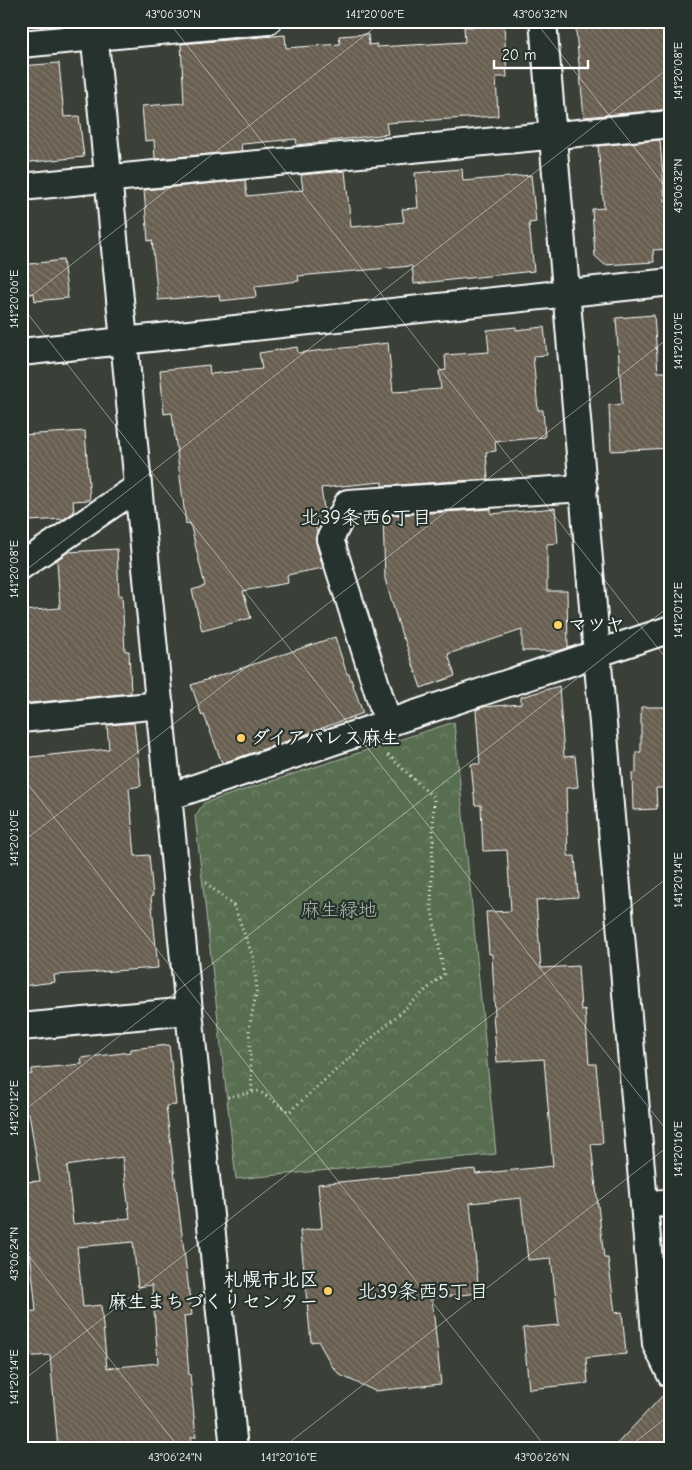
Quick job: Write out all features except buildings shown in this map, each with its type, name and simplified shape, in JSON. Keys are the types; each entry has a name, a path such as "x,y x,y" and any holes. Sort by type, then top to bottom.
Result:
{"street":[{"path":"21,44 94,29 268,21"},
{"path":"543,21 656,1344 671,1374"},
{"path":"94,29 189,1011 234,1449"},
{"path":"21,187 671,124"},
{"path":"21,352 671,282"},
{"path":"21,566 138,487"},
{"path":"388,723 330,539 348,503 584,488"},
{"path":"168,797 671,629"},
{"path":"21,719 160,705"},
{"path":"21,1027 189,1011"},
{"path":"644,1204 671,1203"}],"path":[{"path":"226,1097 259,1091 289,1112 444,974 431,906 434,798 384,752"},
{"path":"204,882 234,906 253,957 257,990 249,1028 252,1092"}],"green space":[{"name":"麻生緑地","path":"454,722 496,1154 236,1179 195,816 204,803"}],"place":[{"name":"マツヤ","path":"558,625"},
{"name":"ダイアパレス麻生","path":"241,738"},
{"name":"札幌市北区 麻生まちづくりセンター","path":"328,1291"}],"district":[{"name":"北39条西6丁目","path":"366,517"},
{"name":"北39条西5丁目","path":"423,1291"}]}
